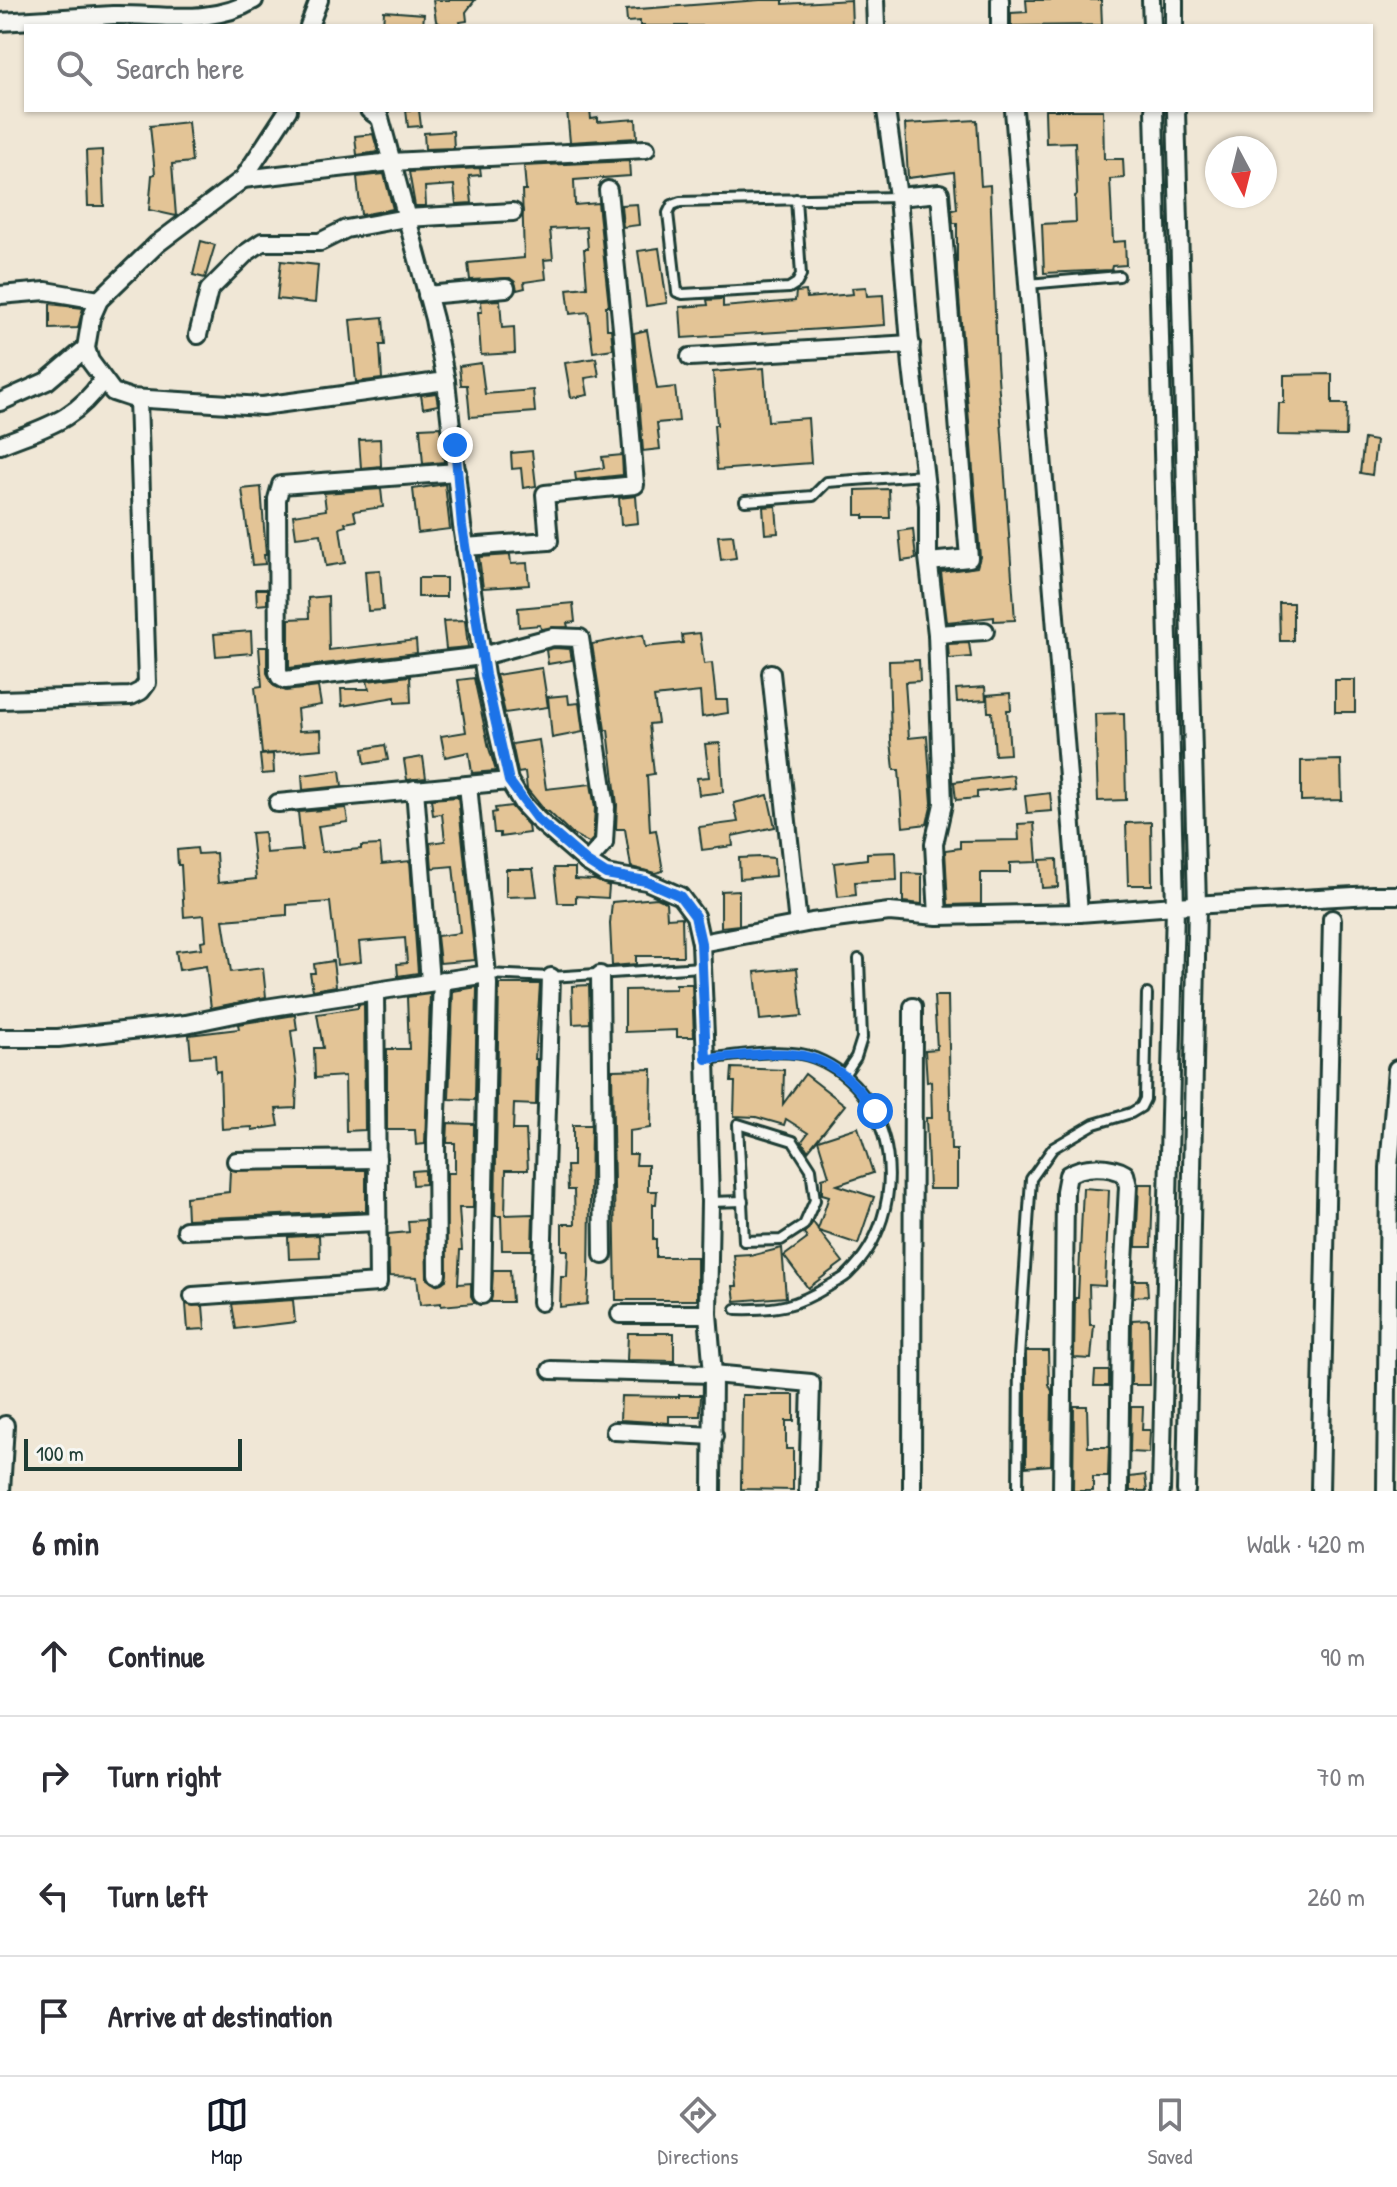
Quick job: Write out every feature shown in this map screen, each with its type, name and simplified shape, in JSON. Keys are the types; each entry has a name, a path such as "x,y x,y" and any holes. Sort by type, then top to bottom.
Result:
{"street":[{"path":"0,22 115,15 217,16 254,0"},
{"path":"875,0 876,24"},
{"path":"1000,0 1000,24"},
{"path":"1151,0 1152,24"},
{"path":"1174,0 1174,24"},
{"path":"310,24 316,1"},
{"path":"287,112 243,179 157,244 99,300 91,318 86,348 90,361 113,392 138,399 262,406 446,381"},
{"path":"886,112 898,197 937,634 943,804 934,844 938,916"},
{"path":"1014,112 1079,913"},
{"path":"1154,112 1175,906 1161,1491"},
{"path":"1176,112 1197,905 1186,1491"},
{"path":"378,113 427,295 446,381 465,547 482,656 495,729 509,781 537,819 587,862 606,874 646,881 680,896 695,916 701,943 706,1059 710,1202 708,1314 714,1436 712,1491"},
{"path":"243,179 391,162 646,149"},
{"path":"465,547 549,541 545,494 635,485 608,190"},
{"path":"898,197 940,193 946,247 969,558 929,562"},
{"path":"198,335 209,290 255,245 272,241 320,242 346,229 406,218 513,212"},
{"path":"427,295 506,288"},
{"path":"0,295 46,291 99,300"},
{"path":"690,357 911,344"},
{"path":"0,402 47,381 86,348"},
{"path":"0,445 75,413 89,401 102,381"},
{"path":"0,700 131,696 141,691 147,683 138,399"},
{"path":"457,472 281,485 277,499 278,672 285,680 482,656 553,637 580,638 606,807 604,843 587,862"},
{"path":"937,634 985,631"},
{"path":"771,673 798,924"},
{"path":"278,803 509,781"},
{"path":"468,785 487,974 482,1295"},
{"path":"415,789 436,981 437,1274"},
{"path":"701,943 798,924 889,912 938,916 1079,913 1397,895"},
{"path":"1320,1491 1332,919"},
{"path":"0,1038 58,1038 186,1024 259,1009 487,974"},
{"path":"600,975 603,1255"},
{"path":"541,1302 551,977"},
{"path":"193,1296 378,1283 375,992"},
{"path":"912,1491 913,1007"},
{"path":"1386,1491 1389,1168 1397,1069"},
{"path":"236,1161 377,1159"},
{"path":"1062,1491 1065,1191 1068,1175 1078,1168 1116,1168 1125,1174 1128,1186 1121,1322 1119,1491"},
{"path":"186,1230 378,1222"},
{"path":"620,1314 708,1314"},
{"path":"551,1370 713,1374 811,1383 808,1491"},
{"path":"1,1491 5,1425"},
{"path":"615,1431 714,1436"}],"lane":[{"path":"796,199 801,275 797,283 789,288 677,292 668,213 672,205 680,202 796,199 898,197"},
{"path":"1027,284 1119,276"},
{"path":"745,501 813,496 827,482 925,475"},
{"path":"844,1075 856,1057 862,1038 859,959"},
{"path":"487,974 551,977 701,967"},
{"path":"1018,1491 1019,1357 1031,1179 1053,1148 1094,1124 1141,1107 1145,1099 1147,994"},
{"path":"706,1059 780,1053 813,1057 844,1075 860,1089 875,1111 890,1156 889,1199 870,1246 849,1274 806,1301 775,1310 736,1309"},
{"path":"738,1124 793,1141 811,1169 813,1184 815,1200 804,1225 781,1240 744,1241 743,1201 738,1124"},
{"path":"710,1202 743,1201"}],"building":[{"path":"433,0 475,0 466,12 467,21 441,24 436,21"},
{"path":"760,0 783,0 783,4 851,0 852,24 640,24 640,21 627,22 626,10"},
{"path":"1026,0 1101,0 1102,24 1011,24 1011,13 1027,12"},
{"path":"384,11 424,14 423,24 383,24"},
{"path":"406,112 419,112 421,126 408,127"},
{"path":"567,112 590,112 591,119 598,118 598,122 636,119 637,138 570,142"},
{"path":"1045,112 1103,112 1104,159 1123,159 1124,178 1110,179 1113,242 1125,241 1126,265 1112,266 1111,270 1044,273 1042,224 1076,222 1077,195 1075,142 1046,143"},
{"path":"977,120 981,186 990,185 997,363 1015,620 994,621 994,617 947,622 941,572 977,567 980,557 957,273 957,223 953,223 952,210 957,209 954,172 908,178 905,124"},
{"path":"188,122 192,162 172,164 176,216 149,210 152,175 155,174 150,126"},
{"path":"453,131 454,148 425,149 424,133"},
{"path":"373,134 378,152 357,155 355,136"},
{"path":"102,150 104,206 88,206 86,151"},
{"path":"629,161 630,176 574,180 575,205 598,203 609,306 606,306 607,329 611,329 613,349 593,352 588,312 570,314 567,289 587,287 586,227 550,229 553,259 544,260 546,279 524,282 525,288 517,290 510,278 470,280 468,263 524,258 524,166"},
{"path":"480,168 481,175 469,176 472,203 456,204 454,185 425,187 426,206 415,206 409,172"},
{"path":"384,174 393,209 361,215 357,177"},
{"path":"637,204 639,225 623,227 621,205"},
{"path":"201,241 215,245 205,278 193,275"},
{"path":"659,248 667,303 646,306 638,251"},
{"path":"281,261 318,265 315,303 277,299"},
{"path":"866,287 867,296 883,295 885,325 682,338 680,307 708,305 707,300 723,299 723,307 795,301 796,292 806,291 807,298 853,294 852,288"},
{"path":"500,300 502,328 514,327 515,353 481,355 478,312 482,312 481,301"},
{"path":"50,304 83,308 78,328 50,329"},
{"path":"383,317 385,345 380,345 382,379 356,382 350,320"},
{"path":"647,330 657,389 675,387 679,421 657,423 660,449 643,451 634,333"},
{"path":"596,358 599,376 585,378 588,395 571,398 565,363"},
{"path":"481,363 485,394 533,390 535,412 470,417 467,385 461,385 459,366"},
{"path":"764,368 768,421 808,418 811,463 717,470 713,372"},
{"path":"1332,374 1332,404 1347,404 1346,436 1278,435 1279,403 1284,403 1284,375"},
{"path":"436,393 438,405 423,408 421,395"},
{"path":"440,427 444,462 423,464 420,428"},
{"path":"380,439 381,466 361,468 359,440"},
{"path":"1364,439 1376,441 1372,475 1360,473"},
{"path":"532,451 536,486 523,488 521,468 512,469 511,453"},
{"path":"622,455 623,475 576,480 575,472 604,468 602,457"},
{"path":"445,484 450,529 418,533 413,489"},
{"path":"261,487 265,564 252,565 242,489"},
{"path":"381,489 383,507 354,511 356,521 345,523 346,526 340,528 345,563 326,566 321,534 296,537 293,515 326,510 324,493"},
{"path":"889,489 890,518 856,515 856,490"},
{"path":"636,496 638,523 621,525 619,498"},
{"path":"776,506 778,533 765,534 763,507"},
{"path":"913,529 916,559 902,561 899,531"},
{"path":"733,535 736,558 721,560 718,536"},
{"path":"510,555 511,564 527,563 529,585 483,588 479,557"},
{"path":"380,570 383,610 368,611 365,571"},
{"path":"418,578 446,578 446,597 418,597"},
{"path":"256,589 267,589 267,604 257,605"},
{"path":"328,596 329,650 416,640 417,653 289,668 289,619 309,618 308,598"},
{"path":"573,603 575,622 567,623 568,627 519,627 518,608"},
{"path":"1279,603 1293,603 1293,641 1280,641"},
{"path":"465,620 468,647 446,649 443,621"},
{"path":"251,631 252,653 216,656 214,634"},
{"path":"700,633 704,664 712,663 716,700 727,700 728,713 702,717 700,692 654,697 658,723 649,724 654,774 647,775 650,831 656,830 663,871 655,873 631,867 625,829 616,829 617,805 608,730 605,730 592,644 643,635 645,647 683,643 682,635"},
{"path":"969,643 971,657 949,659 948,644"},
{"path":"259,647 267,647 267,673 274,686 286,691 318,687 321,705 297,709 299,731 321,730 322,749 262,754 255,687 262,686"},
{"path":"570,649 572,660 548,664 546,650"},
{"path":"919,660 920,681 905,682 909,738 927,736 932,803 927,824 903,827 899,770 894,770 891,740 889,661"},
{"path":"542,668 548,707 505,713 496,675"},
{"path":"410,676 411,702 395,703 395,697 342,706 341,689 369,689 367,681"},
{"path":"474,678 496,771 472,773 469,752 445,757 441,736 466,732 458,680"},
{"path":"1335,680 1355,680 1355,712 1335,712"},
{"path":"985,687 986,700 957,702 956,689"},
{"path":"1010,693 1011,710 1007,710 1010,754 995,755 992,712 988,712 987,695"},
{"path":"568,695 569,704 579,703 583,732 552,738 548,697"},
{"path":"1124,713 1126,800 1098,801 1095,714"},
{"path":"539,740 546,789 591,784 595,808 593,839 589,843 571,833 545,811 527,789 525,772 518,773 512,744"},
{"path":"720,743 723,792 699,795 697,778 709,777 705,744"},
{"path":"385,745 388,760 365,764 363,749"},
{"path":"273,754 274,773 262,774 260,755"},
{"path":"423,757 426,778 407,780 404,760"},
{"path":"1341,760 1342,800 1301,801 1301,761"},
{"path":"340,770 342,786 303,790 302,775"},
{"path":"1013,775 1015,788 977,792 977,798 956,800 954,782"},
{"path":"1050,793 1052,811 1027,813 1025,796"},
{"path":"768,795 775,827 732,836 733,846 702,850 699,827 738,822 734,803"},
{"path":"458,797 475,960 440,963 437,936 460,933 453,866 432,868 430,843 445,841 442,814 433,815 431,799"},
{"path":"511,806 528,825 529,833 500,837 500,833 494,833 492,813 496,812 495,808"},
{"path":"346,808 348,822 318,826 322,852 380,845 382,864 410,861 418,973 398,976 397,964 407,963 405,938 359,942 361,962 337,965 330,902 287,905 287,915 223,920 231,972 263,968 266,997 211,1008 206,966 179,970 176,951 202,948 201,941 206,940 204,915 184,917 181,865 178,865 177,850 197,848 198,854 216,853 218,883 256,879 251,833 264,832 266,853 302,850 298,812"},
{"path":"1151,822 1152,885 1128,885 1126,823"},
{"path":"1034,823 1037,862 1010,863 1010,873 981,873 981,904 948,905 945,850 960,848 960,841 1019,840 1018,824"},
{"path":"896,852 897,880 855,882 856,895 838,897 834,863 867,859 867,853"},
{"path":"739,858 774,858 775,876 740,879"},
{"path":"1057,859 1058,887 1042,888 1040,860"},
{"path":"554,868 575,868 575,879 595,880 609,886 608,898 576,896 576,903 558,903"},
{"path":"506,869 533,869 537,896 506,897"},
{"path":"903,873 922,874 922,904 903,902"},
{"path":"739,890 739,925 721,927 721,891"},
{"path":"657,898 666,902 667,918 682,917 683,956 636,956 636,964 612,966 612,902"},
{"path":"333,961 336,986 313,990 310,973 315,973 314,964"},
{"path":"797,968 802,1016 760,1020 755,972"},
{"path":"499,984 540,984 535,1059 536,1105 514,1104 513,1130 526,1130 528,1170 506,1170 505,1215 533,1214 532,1250 502,1250 501,1216 495,1216"},
{"path":"676,984 692,984 694,1037 677,1037 677,1030 625,1032 625,990 676,989"},
{"path":"589,985 590,1023 573,1024 572,986"},
{"path":"477,987 475,1100 449,1099 453,991"},
{"path":"430,994 425,1144 416,1145 415,1130 387,1130 387,1049 409,1049 407,997"},
{"path":"934,996 948,996 951,1150 957,1150 957,1189 929,1189 926,1118 932,1118 931,1081 927,1082 925,1050 937,1049"},
{"path":"364,1004 365,1130 346,1131 345,1076 315,1078 314,1048 323,1048 317,1014 358,1008 358,1005"},
{"path":"295,1015 297,1030 291,1031 297,1080 296,1108 276,1109 279,1126 252,1130 252,1127 222,1129 220,1071 216,1072 215,1055 191,1057 189,1035 239,1029 238,1024"},
{"path":"732,1068 784,1070 783,1104 805,1074 845,1105 808,1151 802,1141 808,1133 786,1119 784,1125 756,1117 734,1116 735,1082 731,1082"},
{"path":"652,1069 651,1128 629,1131 629,1154 637,1154 636,1165 648,1165 648,1191 657,1191 656,1204 653,1204 656,1257 697,1257 697,1300 616,1300 612,1070"},
{"path":"448,1123 474,1124 473,1208 459,1208 462,1250 458,1284 471,1283 471,1296 475,1303 420,1305 417,1277 389,1276 388,1234 409,1232 408,1221 426,1220 427,1279 436,1285 446,1280 447,1173 455,1173 455,1143 447,1143"},
{"path":"573,1125 591,1125 589,1277 587,1304 560,1307 561,1277 567,1277 568,1250 562,1250 562,1224 575,1224 574,1190 568,1190 567,1166 573,1166"},
{"path":"858,1127 873,1173 837,1185 874,1197 858,1244 819,1231 843,1262 808,1288 784,1256 807,1239 804,1233 813,1222 818,1229 829,1196 822,1194 822,1178 829,1176 818,1140"},
{"path":"230,1170 366,1170 366,1211 187,1219 186,1197 229,1192"},
{"path":"425,1170 425,1184 413,1185 412,1171"},
{"path":"1139,1184 1153,1184 1151,1247 1136,1247"},
{"path":"1083,1188 1109,1190 1105,1286 1089,1285 1090,1325 1094,1325 1091,1359 1074,1358"},
{"path":"319,1235 320,1258 289,1259 288,1237"},
{"path":"782,1248 786,1297 735,1301 734,1255 750,1256"},
{"path":"493,1270 510,1270 512,1302 491,1302"},
{"path":"1134,1280 1147,1280 1148,1296 1133,1297"},
{"path":"293,1300 295,1322 236,1329 232,1304"},
{"path":"186,1304 203,1306 205,1329 188,1330"},
{"path":"1149,1319 1150,1385 1131,1385 1132,1320"},
{"path":"628,1333 674,1333 674,1361 627,1360"},
{"path":"1026,1351 1048,1351 1052,1391 1051,1465 1026,1467"},
{"path":"1095,1371 1109,1371 1109,1386 1094,1386"},
{"path":"701,1395 700,1416 669,1416 669,1423 620,1420 621,1396"},
{"path":"742,1395 794,1395 794,1421 786,1421 786,1449 793,1449 793,1490 741,1489"},
{"path":"1074,1406 1087,1406 1088,1447 1109,1447 1108,1477 1093,1477 1093,1491 1073,1491"},
{"path":"1131,1407 1143,1407 1142,1430 1150,1430 1149,1453 1130,1452"},
{"path":"1145,1475 1147,1491 1130,1491 1130,1477"}],"route":[{"path":"455,445 462,526 495,729 509,781 523,804 587,862 606,874 646,881 680,896 695,916 701,943 706,1059 780,1053 813,1057 844,1075 860,1089 875,1111"}]}
